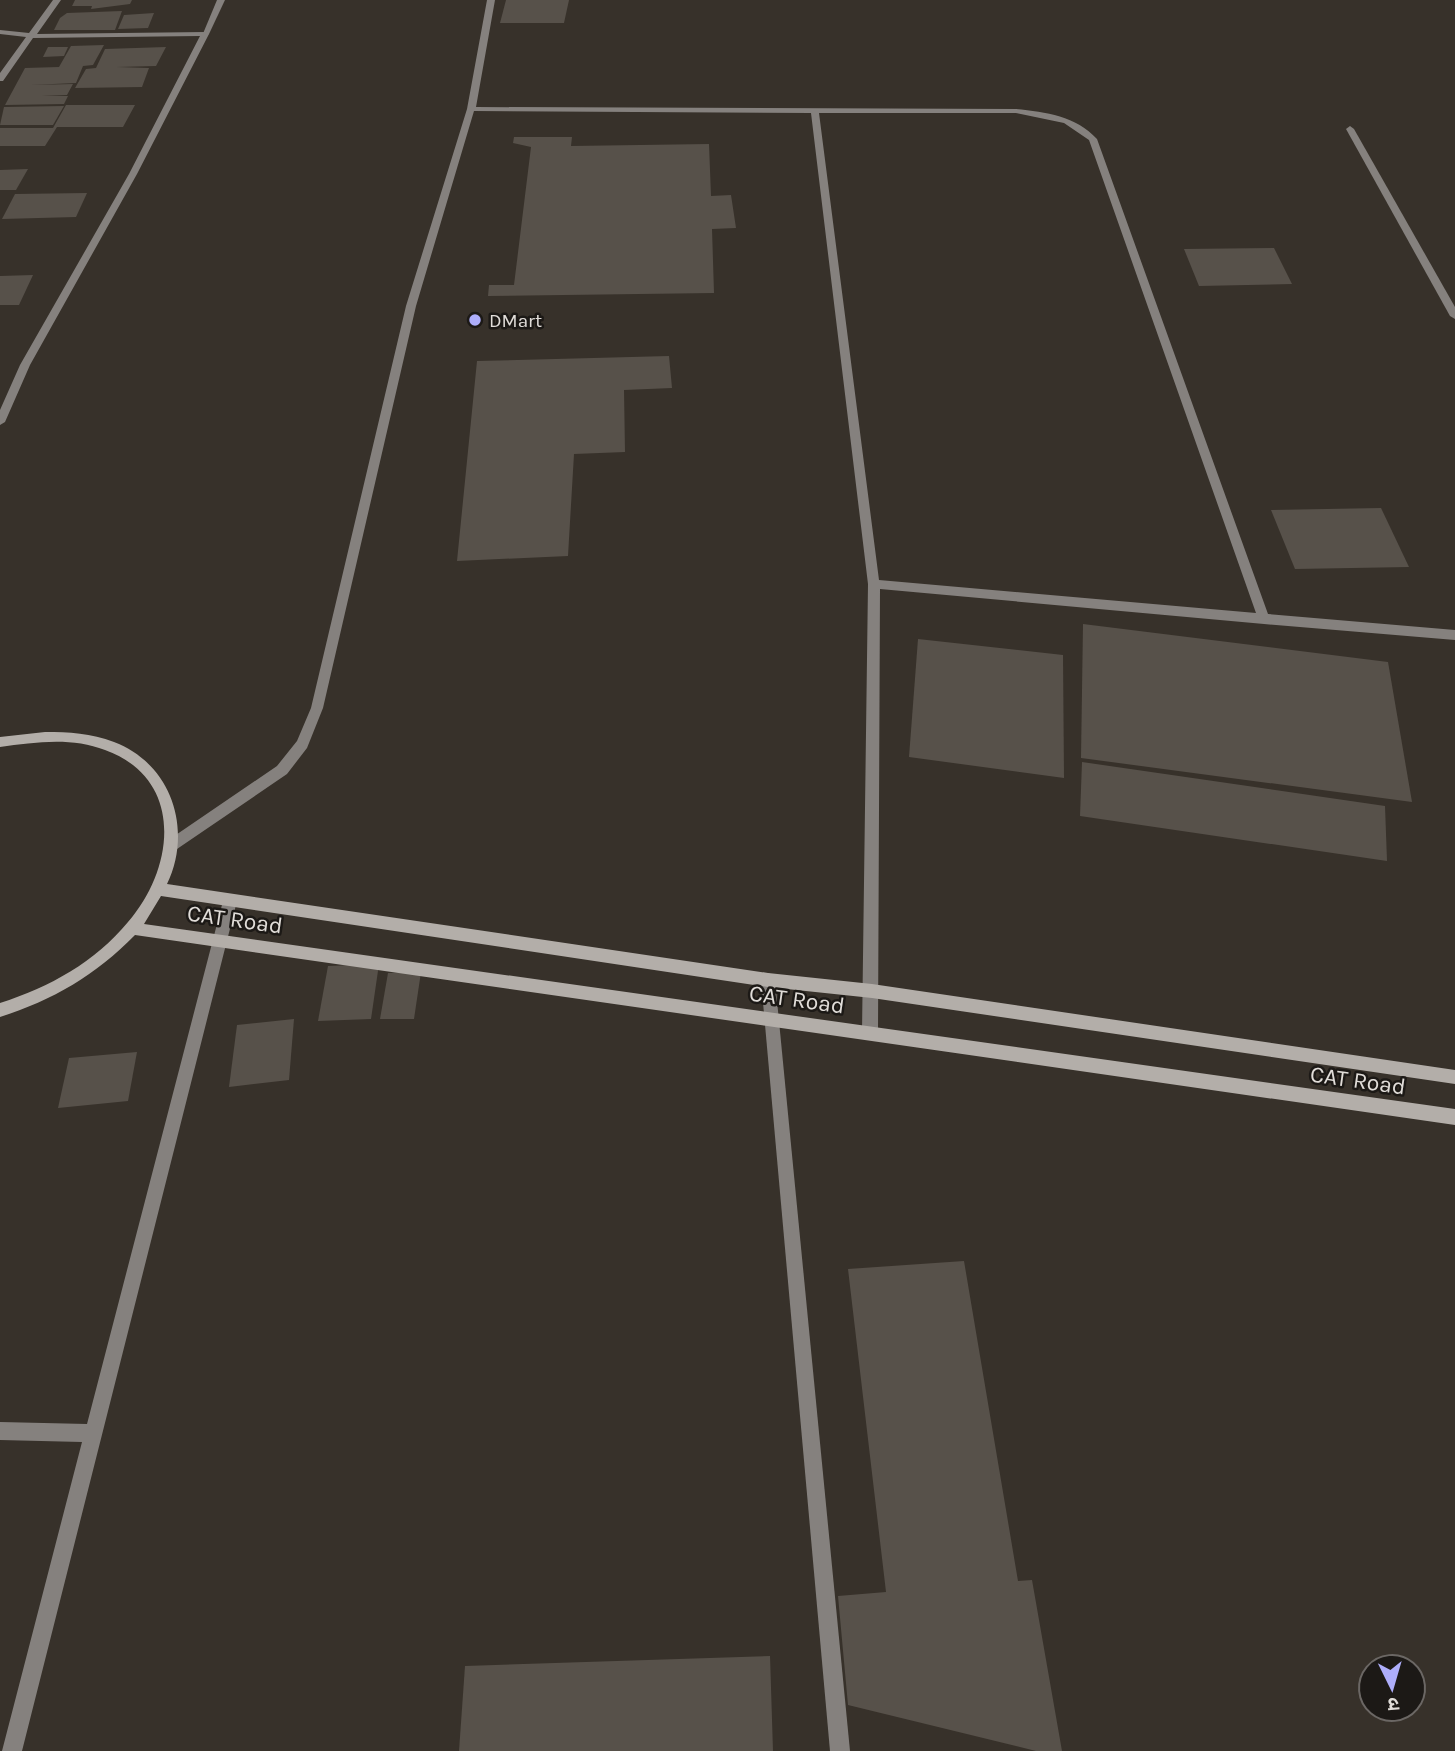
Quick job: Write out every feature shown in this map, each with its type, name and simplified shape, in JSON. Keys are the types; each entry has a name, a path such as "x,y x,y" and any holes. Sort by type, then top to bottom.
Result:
{"street":[{"path":"0,79 57,0"},
{"path":"0,422 25,365 133,174 221,0"},
{"path":"172,845 282,770 302,744 317,708 411,306 471,109 491,0"},
{"path":"0,32 33,36 205,34"},
{"path":"471,109 1016,111 1059,117 1080,126 1093,139 1264,620"},
{"path":"814,111 874,584 870,1032"},
{"path":"1350,129 1455,316"},
{"path":"874,584 1455,635"},
{"path":"0,742 34,735 79,737 119,748 150,771 169,805 172,845 158,889 131,928 97,962 69,981 1,1013"},
{"name":"CAT Road","path":"158,889 768,980 872,991 1455,1077"},
{"path":"12,1751 230,901"},
{"name":"CAT Road","path":"131,928 1455,1117"},
{"path":"768,980 840,1751"},
{"path":"0,1431 93,1433"}],"building":[{"path":"75,0 132,0 130,4 91,9 92,6 72,6"},
{"path":"506,0 569,0 564,23 500,23"},
{"path":"122,11 115,30 54,30 60,18 67,13"},
{"path":"154,13 148,28 118,29 124,15"},
{"path":"104,45 93,65 83,66 76,83 31,85 73,84 67,95 42,96 68,96 64,104 5,105 25,68 59,67 71,46"},
{"path":"48,47 68,47 64,56 43,57"},
{"path":"166,47 156,66 117,67 149,68 142,87 75,88 86,69 96,68 105,49"},
{"path":"66,105 135,105 123,127 57,127 45,146 0,146 0,128 53,128"},
{"path":"64,106 53,125 0,125 4,107"},
{"path":"514,137 572,137 571,146 709,144 711,196 731,195 736,228 712,229 714,293 488,296 489,285 514,285 531,147 513,143"},
{"path":"28,169 16,190 0,190 0,170"},
{"path":"87,193 76,217 2,219 15,194"},
{"path":"1274,248 1292,284 1199,286 1184,249"},
{"path":"33,275 19,305 0,305 0,276"},
{"path":"669,356 672,388 624,390 625,452 574,454 568,556 457,561 477,361"},
{"path":"1381,508 1409,567 1295,569 1271,510"},
{"path":"1083,624 1388,662 1412,802 1081,758"},
{"path":"918,639 1063,655 1064,778 909,757"},
{"path":"1082,762 1385,806 1387,861 1080,816"},
{"path":"379,964 371,1019 318,1021 328,966"},
{"path":"421,972 414,1019 380,1019 388,973"},
{"path":"294,1019 289,1080 229,1087 237,1025"},
{"path":"137,1052 128,1101 58,1108 69,1058"},
{"path":"964,1261 1018,1581 1032,1580 1062,1751 1036,1751 848,1705 838,1596 886,1592 848,1269"},
{"path":"770,1656 773,1751 459,1751 465,1666"}],"place":[{"name":"DMart","path":"475,320"}]}
